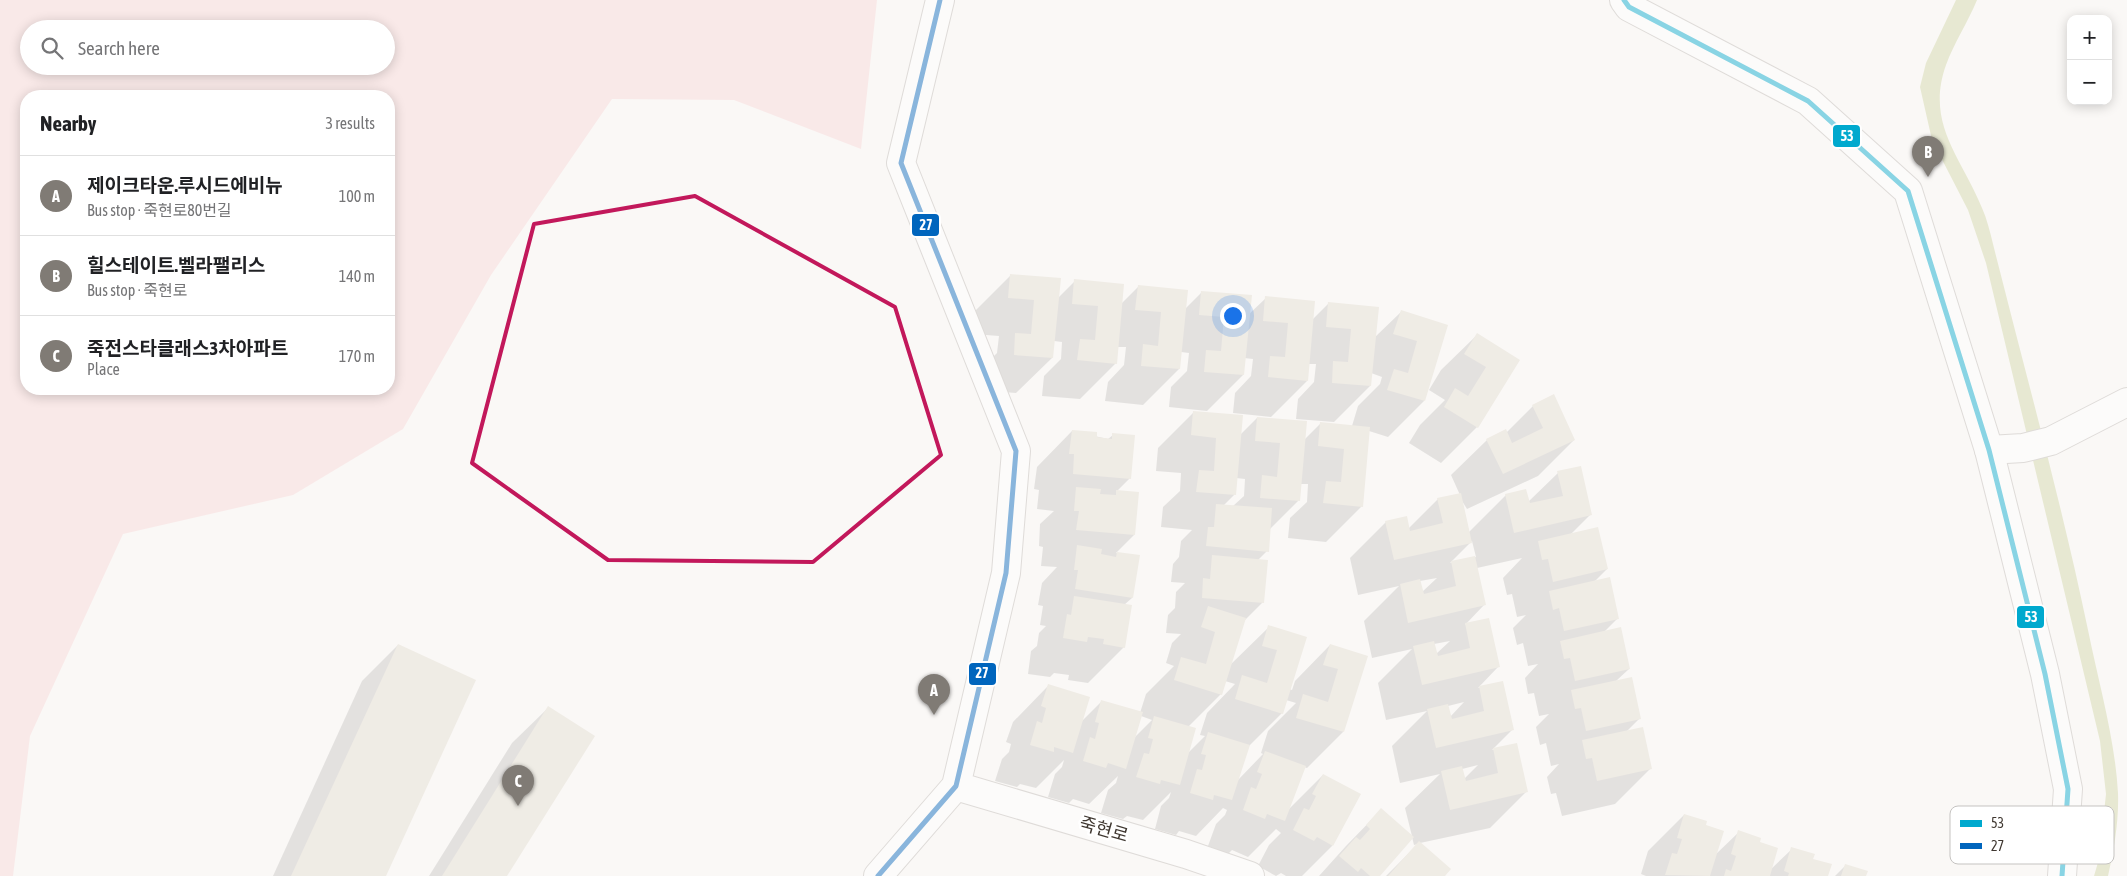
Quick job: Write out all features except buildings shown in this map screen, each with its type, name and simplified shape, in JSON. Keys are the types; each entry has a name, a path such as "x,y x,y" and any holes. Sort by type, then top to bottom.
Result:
{"street":[{"path":"878,876 956,786 1006,574 1016,450 901,163 940,0"},
{"path":"1624,0 1629,7 1808,101 1908,191 1989,450 2046,674 2068,789 2067,806"},
{"path":"1989,450 2023,448 2051,441 2127,402"},
{"name":"죽현로","path":"956,786 1186,854 1250,876"}],"highlighted area":[{"path":"695,196 895,307 941,455 813,562 608,560 472,463 534,224"}],"shaded area":[{"path":"0,0 877,0 861,149 734,100 612,99 491,275 403,429 293,495 123,534 30,736 13,876 0,876"},
{"path":"1956,0 1977,0 1946,65 1941,86 1940,105 1943,123 1949,140 1984,212 2055,484 2114,752 2118,814 2114,845 2114,806 2105,806 2106,794 2100,741 1986,263 1968,210 1932,140 1920,87 1926,63"},
{"path":"2098,864 2110,864 2108,876 2094,876"}],"transit line":[{"name":"27","path":"878,876 956,786 1006,573 1016,451 901,163 940,0"},
{"name":"53","path":"1624,0 1629,7 1808,101 1908,191 1989,450 2045,674 2068,789 2067,806"},
{"name":"53","path":"2062,876 2063,864"}],"place":[{"name":"힐스테이트.벨라팰리스","path":"1928,177"},
{"name":"제이크타운.루시드에비뉴","path":"934,715"},
{"name":"죽전스타클래스3차아파트","path":"518,806"}]}
